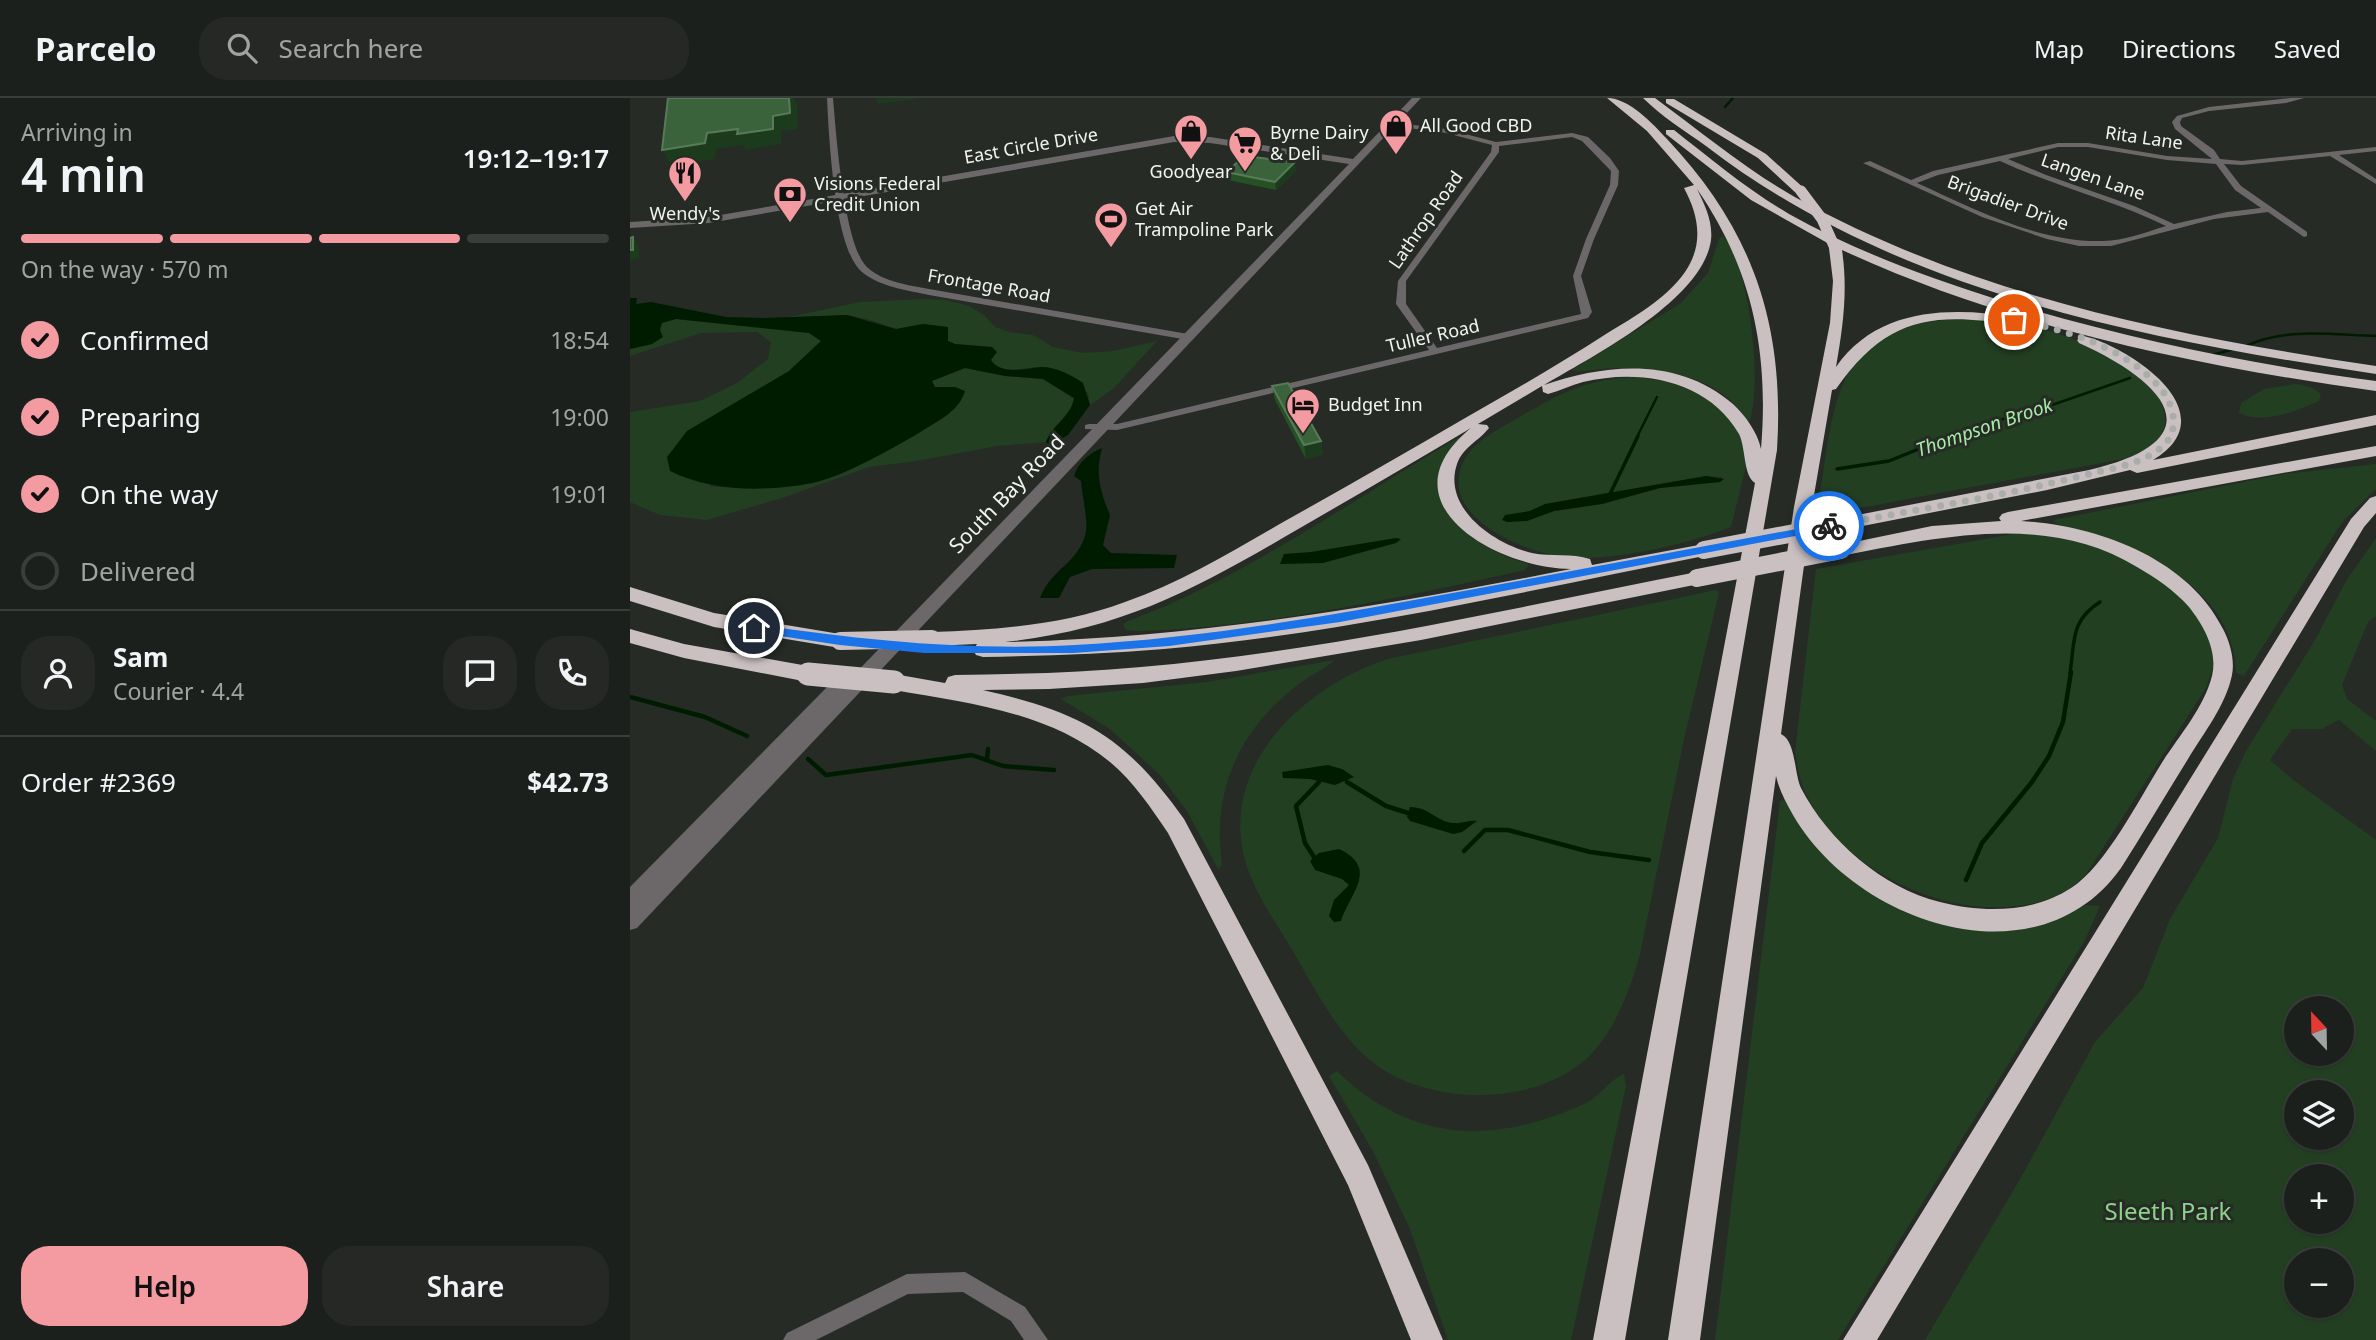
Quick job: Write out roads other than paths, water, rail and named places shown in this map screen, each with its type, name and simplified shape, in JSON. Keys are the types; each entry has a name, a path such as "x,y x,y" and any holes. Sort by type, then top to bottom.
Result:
{"highway":[{"path":"1648,98 1700,139 1763,182 1865,237 2014,292 2099,316 2283,356 2376,370"},
{"path":"1666,98 1762,156 1801,191 1822,219 1835,248 1840,272 1840,306 1805,494 1684,1340"},
{"path":"1620,100 1749,193 1796,222 1851,250 1924,279 2001,305 2162,349 2376,386"},
{"path":"1609,1340 1773,423 1773,375 1765,332 1744,265 1724,221 1695,176 1655,131 1620,100"},
{"path":"928,644 1046,630 1108,615 1177,589 1250,550 1556,372 1662,303 1687,279 1698,260 1706,242 1705,221 1684,178 1620,100"},
{"path":"1820,411 1836,378 1856,351 1874,335 1895,326 1932,317 1974,316 2024,322 2060,331 2114,354 2145,374 2169,401 2174,425 2167,442 2149,456 2047,485"},
{"path":"1704,550 1573,563 1551,562 1517,555 1488,542 1460,518 1445,481 1450,463 1455,452 1471,434 1553,387 1599,373 1647,373 1697,386 1724,402 1738,415 1748,430 1755,455 1759,505"},
{"path":"630,594 714,620 840,641 1073,649 1219,636 1352,616 2235,450 2376,420"},
{"path":"630,636 715,658 808,674 894,682 1041,683 1195,669 1345,646 1921,534 2376,451"},
{"path":"1859,1340 2350,534 2376,502"},
{"path":"1776,705 1782,772 1795,804 1808,825 1837,857 1895,895 1941,913 1983,920 2006,920 2046,913 2064,905 2081,896 2102,874 2215,695 2223,670 2221,648 2214,630 2198,605 2176,584 2144,562 2107,543 2032,527 1921,534"},
{"path":"894,682 1002,702 1062,720 1091,734 1117,753 1153,792 1176,826 1358,1175 1427,1340"}],"street":[{"name":"Frontage Road","path":"830,98 834,161 840,197 853,253 859,264 868,272 888,282 929,292 1183,336"},
{"name":"South Bay Road","path":"630,921 1095,428 1352,161 1408,98"},
{"name":"South Bay Road","path":"1352,161 1417,98"},
{"path":"2297,98 2222,107 2179,117 2176,122 2178,127 2203,145 2238,188 2304,234"},
{"path":"1393,124 1446,131 1496,144"},
{"name":"Tuller Road","path":"1095,428 1585,316 1587,312 1577,276 1616,178 1607,160 1581,137 1568,135 1496,144"},
{"name":"East Circle Drive","path":"630,225 709,220 1174,139 1210,140 1352,161"},
{"name":"Lathrop Road","path":"1434,351 1401,304 1402,281 1495,152 1496,144"},
{"name":"Rita Lane","path":"1911,183 1936,173 2058,145 2074,144 2217,162 2261,162 2376,149"},
{"path":"2332,154 2376,182"},
{"name":"Langen Lane","path":"2001,158 2031,173 2141,210 2174,227"},
{"name":"Brigadier Drive","path":"1867,163 2001,220 2080,244 2108,244 2224,214 2267,210"},
{"name":"South Bay Road","path":"630,901 1095,428"},
{"path":"794,1340 907,1284 965,1282 1018,1314 1037,1340"}],"waterway":[{"path":"1725,107 1733,98"},
{"name":"Thompson Brook","path":"2246,346 2261,340 2293,334 2376,336"},
{"name":"Thompson Brook","path":"2212,355 2234,349"},
{"name":"Thompson Brook","path":"1946,437 2023,415 2130,378"},
{"path":"1637,437 1657,397"},
{"path":"1609,496 1638,436"},
{"name":"Thompson Brook","path":"1837,469 1889,461 1951,436"},
{"path":"2070,673 2079,624 2090,609 2100,602"},
{"path":"1966,880 1982,843 2032,782 2049,756 2063,722 2071,672"},
{"path":"630,697 705,717 747,736"},
{"name":"Thompson Brook","path":"987,758 988,749"},
{"path":"808,759 826,775 972,755 1003,766 1054,770"},
{"path":"1314,857 1305,843 1296,806 1319,782"},
{"path":"1347,782 1386,806 1408,813"},
{"path":"1464,851 1485,830 1508,830 1590,852 1649,860"}],"place":[{"name":"All Good CBD","path":"1396,156"},
{"name":"Goodyear","path":"1191,161"},
{"name":"Byrne Dairy & Deli","path":"1245,173"},
{"name":"Wendy's","path":"685,203"},
{"name":"Visions Federal Credit Union","path":"790,224"},
{"name":"Get Air Trampoline Park","path":"1111,249"},
{"name":"Budget Inn","path":"1303,435"}],"park label":[{"name":"Sleeth Park","path":"2168,1212"}]}
